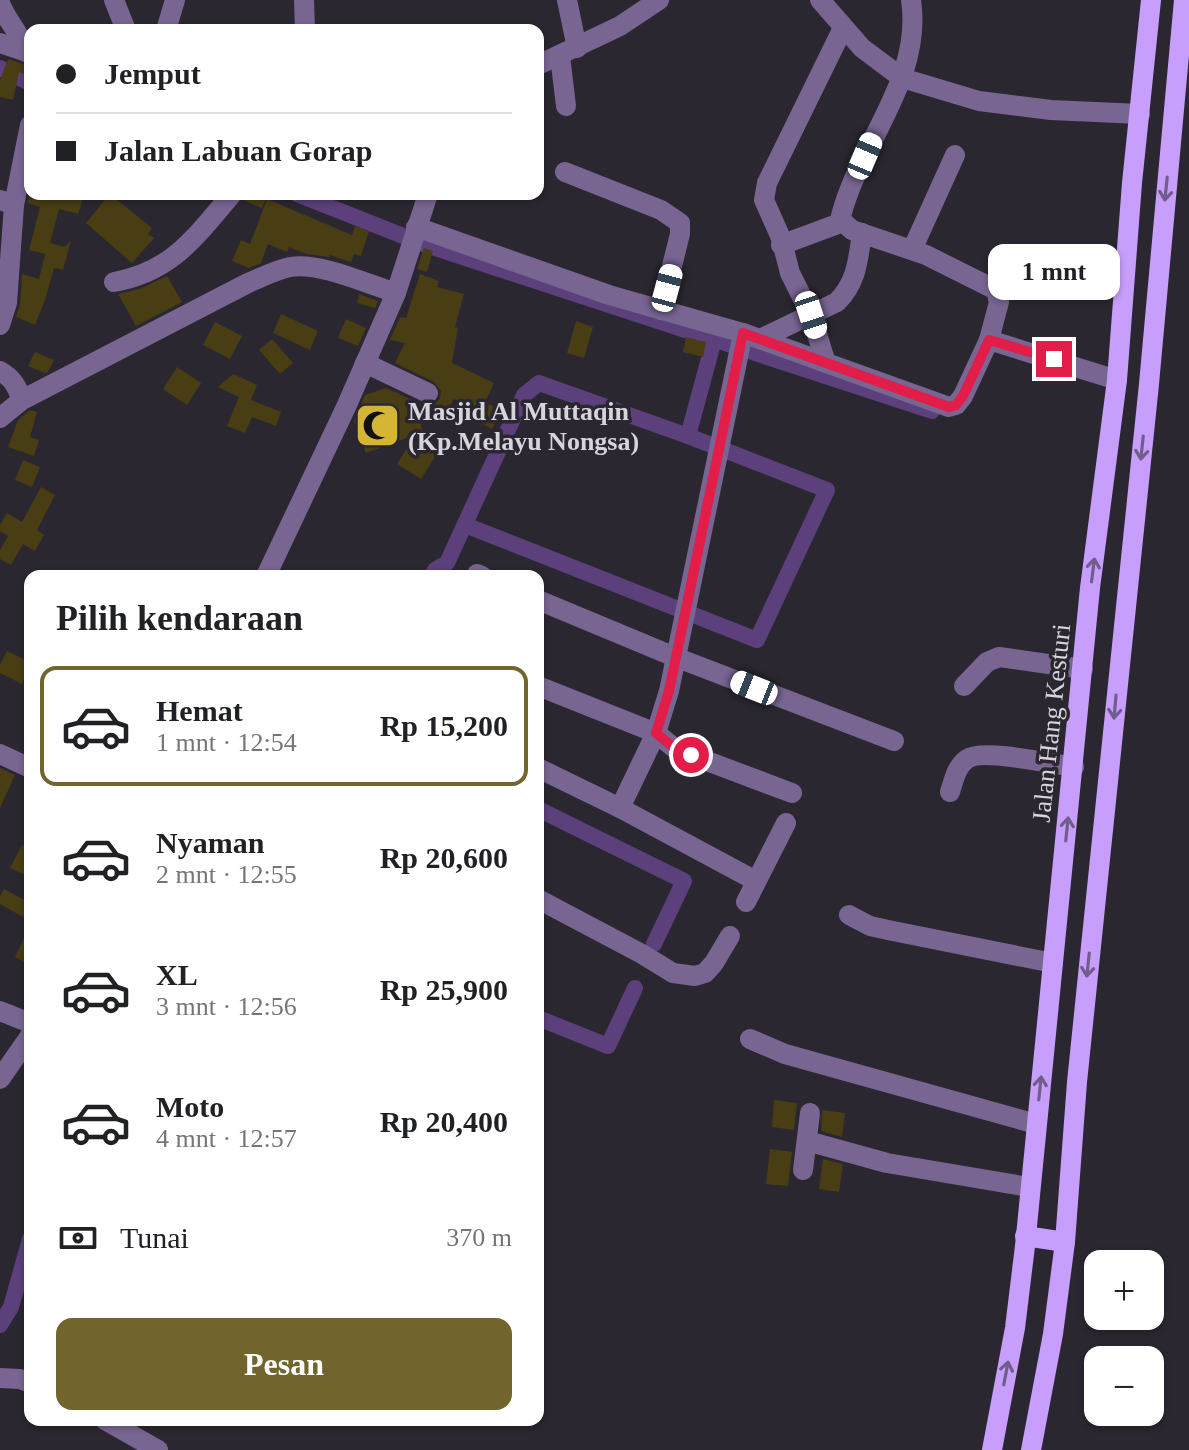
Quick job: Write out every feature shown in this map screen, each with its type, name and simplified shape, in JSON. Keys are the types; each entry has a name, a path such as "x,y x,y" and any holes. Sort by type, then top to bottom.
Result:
{"main road":[{"name":"Jalan Hang Kesturi","path":"992,1450 1015,1328 1090,588 1117,380 1151,0"},
{"path":"1031,1450 1053,1334 1065,1242 1083,1021 1184,0"},
{"path":"1139,122 1172,133"},
{"path":"1025,1236 1065,1242"}],"street":[{"path":"114,0 124,24"},
{"path":"168,24 175,0"},
{"path":"304,0 305,24"},
{"path":"566,106 567,0"},
{"path":"544,62 620,26 659,0"},
{"path":"820,0 843,28 883,66 902,78 979,101 1139,122"},
{"path":"415,230 661,310 746,342 826,363 949,407 956,405 989,340 999,302 996,290 926,255 862,233 843,222 841,216 902,78 912,44 911,0"},
{"path":"0,3 4,16 24,43"},
{"path":"826,363 811,315 790,273 764,200 767,183 843,28"},
{"path":"0,43 24,52"},
{"path":"0,325 7,303 4,287 7,202 24,145"},
{"path":"912,250 955,155"},
{"path":"565,172 661,210 680,223 661,310"},
{"path":"114,282 134,279 174,259 227,200"},
{"path":"269,570 396,293 426,200"},
{"path":"781,245 843,222"},
{"path":"746,342 837,302 847,292 856,275 862,233"},
{"path":"0,418 22,400 278,270 300,266 315,268 396,293"},
{"path":"989,340 1117,380"},
{"path":"620,808 656,733 669,691 719,449 746,342"},
{"path":"365,363 428,393"},
{"path":"0,371 16,385 22,400"},
{"path":"544,602 675,657 894,741"},
{"path":"964,686 987,662 999,657 1083,669"},
{"path":"544,688 656,733 673,747 691,755 792,793"},
{"path":"0,754 24,765"},
{"path":"950,792 958,768 972,756 1074,767"},
{"path":"544,771 756,881"},
{"path":"746,902 786,823"},
{"path":"544,902 673,973 695,976 705,973 730,936"},
{"path":"849,915 870,926 1053,963"},
{"path":"0,1011 24,1021"},
{"path":"750,1039 785,1054 1036,1124"},
{"path":"0,1079 24,1045"},
{"path":"803,1170 810,1113"},
{"path":"807,1141 887,1163 1029,1187"},
{"path":"0,1378 24,1381"},
{"path":"112,1426 132,1443 158,1450"}],"building":[{"path":"8,59 24,64 24,74 19,72 13,100 0,97 0,80"},
{"path":"28,200 82,200 78,214 59,209 50,243 65,247 71,240 63,270 54,268 35,325 16,317 22,274 39,279 45,254 29,250 40,207 28,203"},
{"path":"105,200 117,200 152,228 148,234 154,238 132,263 86,223"},
{"path":"243,200 265,200 262,208"},
{"path":"267,200 352,235 355,226 369,231 361,256 354,254 351,262 330,255 307,254 289,247 287,252 268,244 261,263 249,268 232,261 241,240 250,244"},
{"path":"424,248 433,251 427,272 417,269"},
{"path":"420,274 439,281 437,287 464,294 455,327 458,328 452,363 494,383 481,411 454,399 441,421 413,404 428,445 438,452 421,479 397,464 415,435 366,453 354,421 365,395 386,388 423,405 435,404 440,398 441,391 434,382 395,363 405,343 390,340 400,317 406,318"},
{"path":"167,276 182,302 136,326 118,294 139,289"},
{"path":"359,294 378,301 375,308 357,303"},
{"path":"281,314 318,331 310,350 273,333"},
{"path":"346,319 366,328 358,346 338,338"},
{"path":"576,321 593,327 584,358 567,353"},
{"path":"215,322 242,336 230,359 203,345"},
{"path":"686,337 706,342 703,357 683,352"},
{"path":"272,339 293,363 280,374 259,350"},
{"path":"35,352 54,360 48,372 28,366"},
{"path":"177,367 201,383 187,405 163,389"},
{"path":"233,374 257,385 251,400 281,412 276,426 252,417 245,433 227,426 239,397 218,387"},
{"path":"489,404 502,411 492,429 479,422"},
{"path":"30,410 37,412 30,437 39,440 34,456 8,447 18,420"},
{"path":"23,460 40,467 32,487 15,480"},
{"path":"41,487 55,495 37,530 44,535 35,551 23,544 11,565 0,559 0,550 8,536 0,531 0,525 7,513 22,522"},
{"path":"7,651 24,659 22,684 0,673 0,665"},
{"path":"0,768 15,775 0,808"},
{"path":"22,845 24,846 24,874 10,868"},
{"path":"4,889 24,900 23,917 0,904"},
{"path":"24,938 24,962 15,957"},
{"path":"774,1100 797,1103 794,1130 772,1127"},
{"path":"822,1110 845,1113 842,1137 821,1131"},
{"path":"770,1149 792,1152 788,1186 766,1184"},
{"path":"823,1159 843,1164 839,1192 819,1189"}],"waterway":[{"path":"0,68 24,80"},
{"path":"312,200 426,245 932,411"},
{"path":"435,570 447,563 524,395 539,383 688,436 714,340"},
{"path":"465,525 757,640 827,490 688,436"},
{"path":"544,812 684,881 654,944"},
{"path":"544,1020 608,1046 635,988"},
{"path":"0,1325 11,1307 24,1260"}],"place":[{"name":"Masjid Al Muttaqin (Kp.Melayu Nongsa)","path":"377,426"}],"route":[{"path":"691,755 673,747 656,733 669,691 743,333 949,407 956,405 963,396 989,340 1054,359"}]}
